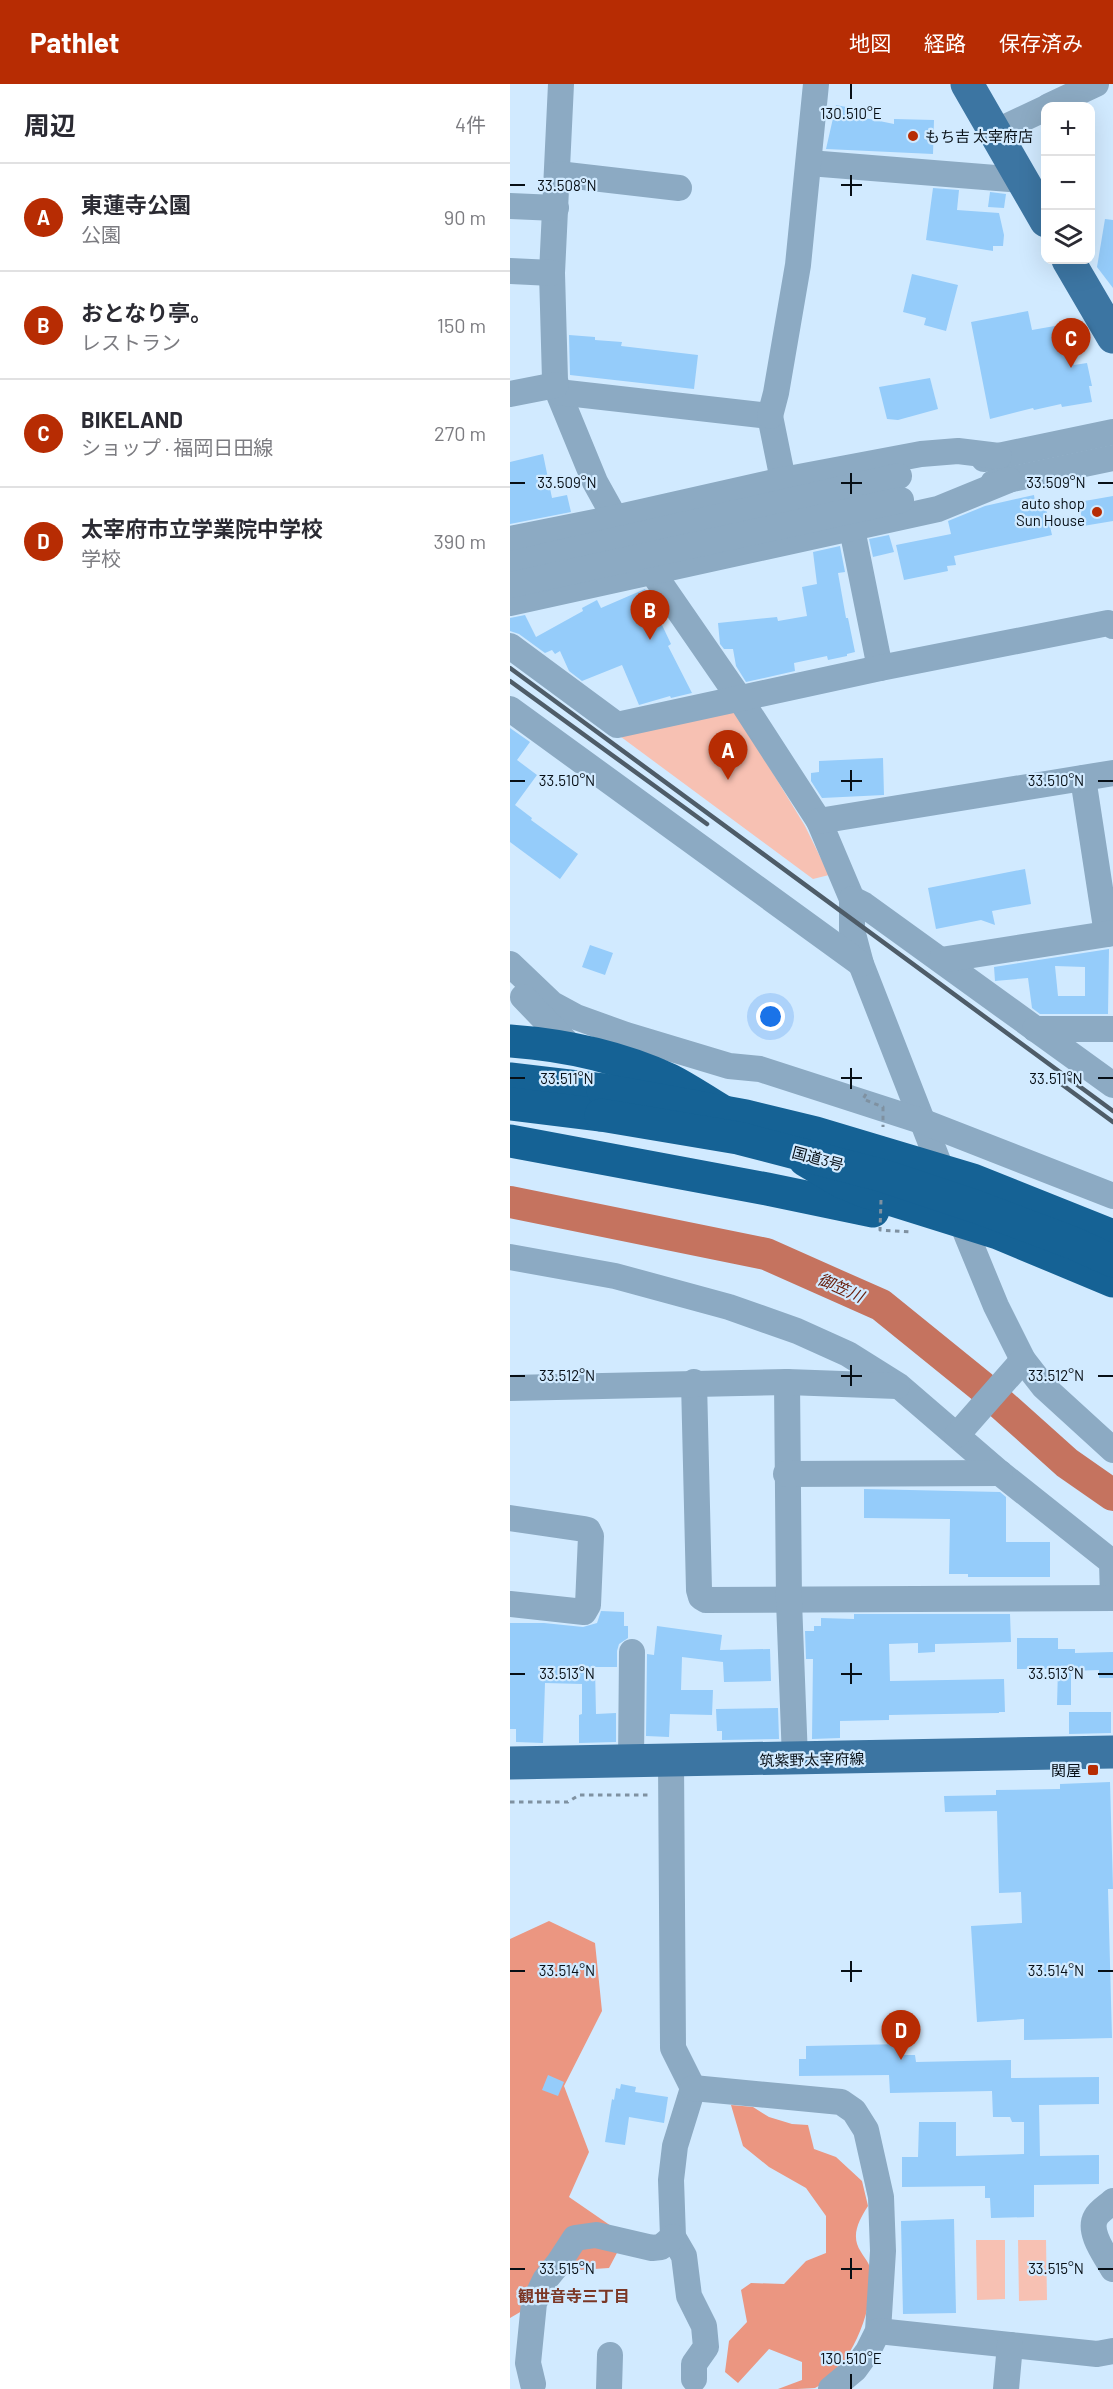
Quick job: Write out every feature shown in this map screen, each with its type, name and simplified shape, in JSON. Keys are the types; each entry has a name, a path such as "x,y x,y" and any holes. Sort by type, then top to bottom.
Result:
{"highway":[{"path":"510,1041 573,1048 625,1063 673,1082 842,1182 964,1229 1113,1295"},
{"name":"国道3号","path":"510,1079 884,1176 998,1215 1113,1261"},
{"name":"国道3号","path":"510,1104 602,1103 746,1116 816,1133 973,1180 1113,1236"},
{"path":"510,1141 964,1229 1032,1246 1113,1281"}],"main road":[{"path":"968,84 1041,212"},
{"path":"1070,264 1113,337"},
{"name":"筑紫野太宰府線","path":"510,1763 631,1762 671,1777 795,1759 1113,1752"}],"street":[{"path":"561,84 552,273 557,389 595,482 615,518 740,699 819,821 852,899 852,930 861,964 1019,1364 1113,1450"},
{"path":"783,480 770,416 798,265 816,84"},
{"path":"1058,102 1096,84"},
{"path":"995,132 1041,110"},
{"path":"809,163 1022,180"},
{"path":"558,174 680,188"},
{"path":"510,206 556,208"},
{"path":"510,271 552,273"},
{"path":"510,394 557,389 770,416"},
{"path":"510,585 900,488 999,456 1113,432"},
{"path":"510,539 783,480 921,454 958,451 999,456"},
{"path":"510,564 900,488 1009,480 1113,458"},
{"path":"510,603 938,509 1009,480"},
{"path":"852,529 880,668"},
{"path":"510,646 617,725 880,668 1108,623 1113,626"},
{"path":"510,709 861,964"},
{"path":"819,821 1113,773"},
{"path":"941,960 1110,934 1083,778"},
{"path":"852,899 864,905 1113,1085"},
{"path":"510,964 552,1004 576,1017 626,1035 729,1066 760,1069 924,1122 1113,1196"},
{"path":"510,984 573,1048"},
{"path":"1035,1029 1113,1029"},
{"path":"510,1257 615,1276 729,1306 797,1331 848,1354 962,1429 1000,1473 1112,1562 1113,1598 706,1600 701,1597 699,1590 694,1382"},
{"path":"962,1429 1019,1364"},
{"path":"510,1388 694,1382 788,1382 899,1386"},
{"path":"788,1382 786,1474 795,1759"},
{"path":"786,1474 1000,1473"},
{"path":"510,1518 585,1529 591,1536 588,1605 584,1612 510,1604"},
{"path":"631,1762 632,1652"},
{"path":"671,1777 673,2049 693,2088 675,2145 671,2180 673,2237 684,2256 689,2295 704,2326 706,2347 694,2364 694,2379"},
{"path":"693,2088 841,2102 855,2111 866,2130 881,2197 883,2251 878,2331 868,2351 855,2369 831,2389"},
{"path":"1113,2201 1096,2216 1093,2224 1094,2232 1113,2269"},
{"path":"533,2385 528,2363 534,2303 545,2280 574,2238 596,2235 652,2248 661,2247 673,2237"},
{"path":"878,2331 1096,2354 1113,2351"},
{"path":"1006,2389 1010,2345"},
{"path":"609,2389 610,2355"}],"path":[{"path":"510,1802 568,1802 579,1795 671,1777"}],"shaded area":[{"path":"734,709 805,826 829,875 813,879 617,734"},
{"path":"549,1921 595,1943 602,2011 564,2086 589,2152 569,2197 614,2228 619,2249 609,2268 579,2270 551,2281 539,2301 510,2318 510,1939"},
{"path":"731,2105 753,2107 769,2117 792,2124 808,2125 814,2149 836,2157 862,2181 868,2206 859,2222 856,2240 870,2268 871,2283 865,2318 850,2352 839,2368 828,2380 815,2388 778,2389 802,2380 802,2362 769,2349 738,2383 725,2372 729,2341 747,2322 741,2290 751,2283 784,2284 806,2261 826,2253 826,2216 806,2188 769,2167 743,2146"},
{"path":"976,2240 1005,2240 1005,2299 977,2300"},
{"path":"1018,2240 1046,2240 1047,2300 1019,2301"}],"building":[{"path":"836,105 856,109 855,116 894,124 894,119 934,120 933,154 826,149"},
{"path":"933,188 959,190 957,210 999,213 1004,235 1003,246 993,246 993,251 926,240"},
{"path":"990,192 1006,194 1004,208 988,207"},
{"path":"1105,219 1113,220 1113,288 1097,267"},
{"path":"912,274 958,285 946,331 924,325 926,318 903,312"},
{"path":"1028,311 1032,330 1066,324 1074,365 1087,363 1092,386 1089,386 1092,402 1062,407 1061,404 1034,410 1033,408 990,419 971,322"},
{"path":"569,335 622,342 621,346 698,355 694,389 570,375"},
{"path":"930,378 938,409 898,420 887,419 879,387"},
{"path":"543,454 552,498 567,495 571,512 510,524 510,462"},
{"path":"1034,495 1035,502 1044,500 1052,535 954,556 956,565 947,566 948,571 904,580 896,545 951,534 948,521 985,506"},
{"name":"auto shop Sun House","path":"1113,496 1113,521 1083,526 1079,502"},
{"path":"889,535 894,552 873,557 869,539"},
{"path":"840,546 845,572 838,573 855,652 828,660 827,656 794,663 795,671 746,682 736,666 733,649 724,649 720,644 718,623 777,617 778,621 807,616 802,587 817,584 813,552"},
{"path":"645,589 671,644 668,646 692,693 671,698 670,696 639,705 622,665 582,681 569,671 560,651 555,654 552,650 545,653 519,634 510,631 510,618 525,615 536,637 583,611 582,608 597,600 601,608"},
{"path":"510,728 530,742 517,760 537,775 515,805 532,818 531,820 578,854 560,879 510,842"},
{"path":"883,758 884,795 822,798 811,781 811,773 819,772 819,761"},
{"path":"1025,869 1031,904 992,911 995,925 981,920 936,929 928,888"},
{"path":"590,945 613,953 605,975 582,967"},
{"path":"1109,949 1108,1014 1040,1014 1032,1008 1028,978 995,981 994,967","holes":["1055,966 1085,967 1085,996 1058,996"]},
{"path":"864,1489 1000,1492 1006,1497 1006,1542 1050,1542 1050,1577 968,1577 968,1574 949,1574 950,1519 864,1518"},
{"path":"601,1611 624,1612 624,1626 628,1626 628,1638 619,1644 617,1651 617,1667 595,1667 596,1714 616,1713 616,1742 579,1743 582,1684 545,1683 543,1743 516,1742 516,1729 510,1729 510,1623 544,1623 583,1627 597,1623"},
{"path":"854,1614 1010,1614 1011,1642 935,1644 935,1652 918,1653 918,1643 889,1644 890,1681 1004,1679 1005,1712 889,1715 889,1720 840,1721 840,1738 812,1739 813,1659 806,1659 805,1631 814,1631 814,1626 821,1626 821,1618 854,1619"},
{"path":"657,1626 722,1635 720,1650 770,1649 771,1681 724,1682 723,1662 682,1657 681,1690 713,1690 712,1715 670,1714 669,1737 646,1736 647,1654 654,1655"},
{"path":"1017,1638 1058,1638 1058,1649 1075,1649 1075,1653 1113,1652 1113,1678 1099,1678 1099,1670 1071,1671 1071,1705 1057,1705 1058,1669 1017,1669"},
{"path":"778,1708 779,1739 722,1740 722,1731 717,1731 716,1709"},
{"path":"1069,1712 1111,1712 1111,1733 1069,1734"},
{"path":"1110,1782 1113,1889 1108,1889 1112,2038 1024,2040 1024,2019 977,2022 971,1926 1022,1923 1021,1892 999,1893 997,1811 945,1812 944,1796 996,1795 996,1790 1060,1789 1060,1784"},
{"path":"903,2044 903,2055 915,2055 916,2062 1011,2060 1011,2078 1099,2077 1099,2104 1039,2105 1040,2156 1099,2155 1099,2184 1034,2185 1034,2217 991,2218 990,2198 985,2198 985,2186 902,2187 902,2157 918,2157 919,2122 956,2122 956,2156 1024,2154 1024,2122 1012,2122 1010,2117 993,2117 992,2091 890,2093 889,2075 799,2076 799,2059 806,2059 806,2046"},
{"path":"548,2075 564,2082 558,2096 542,2090"},
{"path":"621,2084 636,2087 635,2092 668,2097 664,2123 629,2117 625,2145 605,2142 612,2099 614,2100 616,2088 620,2089"},
{"path":"954,2219 956,2313 903,2314 901,2221"}],"waterway":[{"name":"御笠川","path":"510,1202 766,1254 881,1305 981,1386 1067,1463 1113,1495"}],"railway":[{"path":"510,668 1113,1111"},
{"path":"510,681 707,824"},
{"path":"1060,1083 1113,1122"}],"place":[{"name":"もち吉 太宰府店","path":"913,136"},
{"name":"BIKELAND","path":"1071,368"},
{"name":"auto shop Sun House","path":"1097,512"},
{"name":"おとなり亭。","path":"650,640"},
{"name":"東蓮寺公園","path":"728,780"},
{"name":"関屋","path":"1093,1770"},
{"name":"太宰府市立学業院中学校","path":"901,2060"}],"district":[{"name":"観世音寺三丁目","path":"574,2295"}]}
